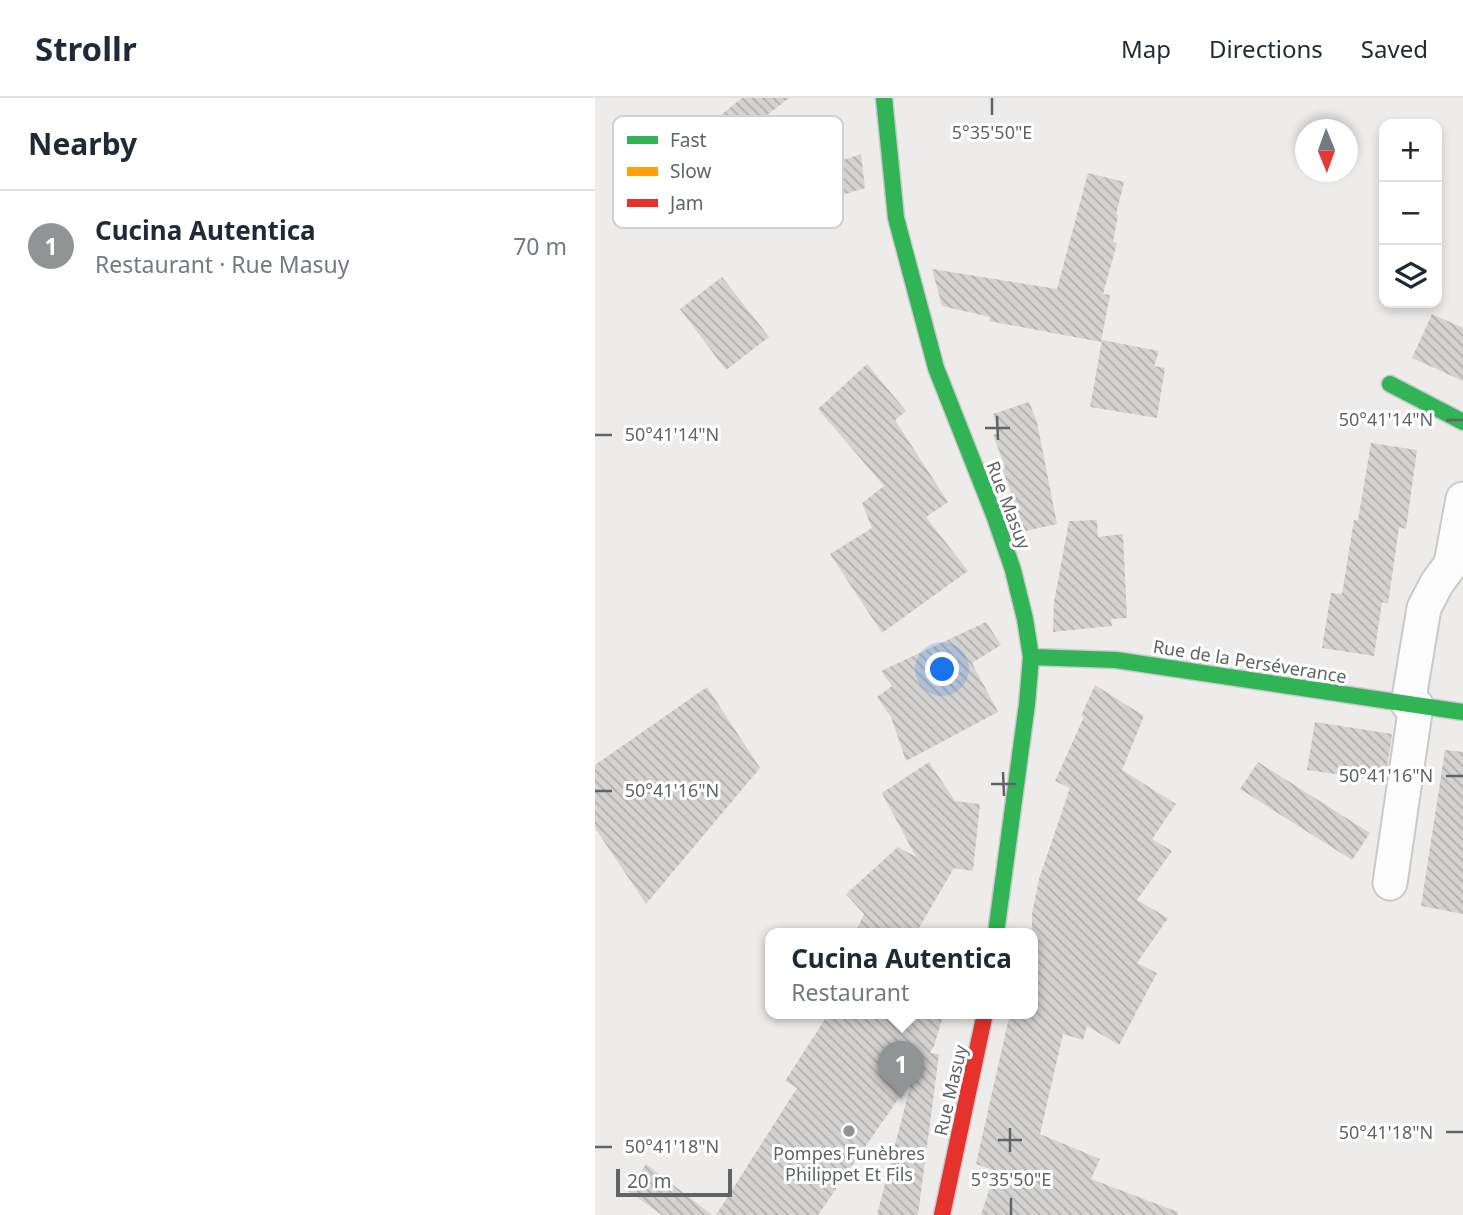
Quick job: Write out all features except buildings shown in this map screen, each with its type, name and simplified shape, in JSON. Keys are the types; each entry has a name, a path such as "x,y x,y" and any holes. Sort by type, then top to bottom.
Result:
{"street":[{"name":"Rue Masuy","path":"884,98 896,218 936,368 1013,570 1031,657 997,928"},
{"path":"1390,384 1463,422"},
{"path":"1390,883 1424,608 1451,564 1463,499"},
{"name":"Rue de la Perséverance","path":"1031,657 1117,660 1463,712"},
{"name":"Rue Masuy","path":"942,1215 984,1019"}],"traffic: fast":[{"path":"884,98 896,218 936,368 1013,570 1031,657 997,928"},
{"path":"1390,384 1463,422"},
{"path":"1031,657 1116,660 1463,712"}],"traffic: jam":[{"path":"942,1215 984,1019"}],"place":[{"name":"Cucina Autentica","path":"901,1099"},
{"name":"Pompes Funèbres Philippet Et Fils","path":"849,1131"}]}
